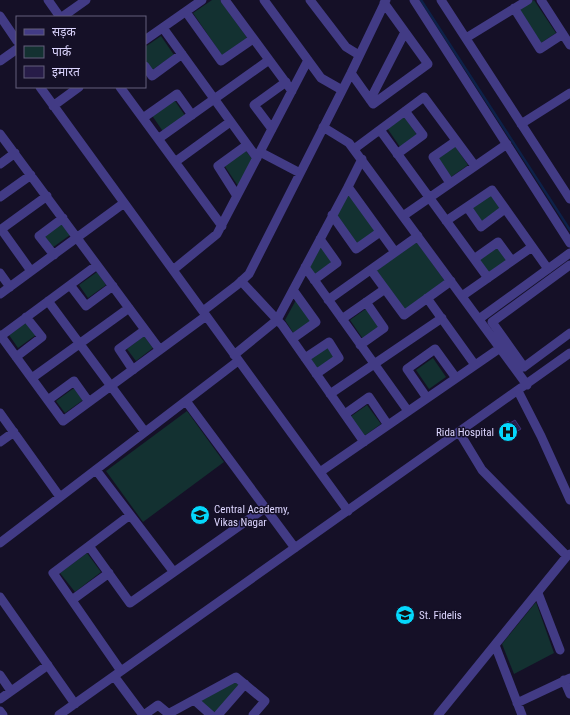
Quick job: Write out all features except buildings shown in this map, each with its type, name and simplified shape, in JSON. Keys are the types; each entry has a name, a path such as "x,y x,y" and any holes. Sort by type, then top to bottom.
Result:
{"street":[{"path":"48,0 60,16"},
{"path":"62,16 86,0"},
{"path":"146,39 202,0"},
{"path":"225,0 292,91"},
{"path":"264,0 321,78 342,90"},
{"path":"310,0 346,48 359,55"},
{"path":"414,0 570,243"},
{"path":"466,38 528,0"},
{"path":"541,0 570,45"},
{"path":"444,1 466,38 570,199"},
{"path":"97,265 0,335 63,421 160,350 249,274 351,73 385,2"},
{"path":"351,73 372,104 428,64 385,2"},
{"path":"514,8 540,49 563,34"},
{"path":"186,12 221,61 253,38"},
{"path":"0,16 16,40"},
{"path":"163,28 247,145 258,155 300,173"},
{"path":"370,100 405,32"},
{"path":"0,61 16,52"},
{"path":"146,67 152,76 182,54"},
{"path":"158,139 269,60"},
{"path":"173,270 218,234 308,60"},
{"path":"272,130 254,105 286,82"},
{"path":"41,88 348,511"},
{"path":"53,106 78,88"},
{"path":"121,88 222,226"},
{"path":"522,124 570,93"},
{"path":"143,118 176,94 192,115"},
{"path":"354,149 424,97 475,166"},
{"path":"397,154 423,135 405,111"},
{"path":"175,162 230,122"},
{"path":"323,127 350,143 527,384"},
{"path":"380,130 488,278"},
{"path":"0,134 160,350"},
{"path":"450,183 433,157 456,141"},
{"path":"403,216 507,144"},
{"path":"237,196 218,166 247,145"},
{"path":"0,164 15,153"},
{"path":"0,543 186,401 277,320 362,159"},
{"path":"0,197 31,175"},
{"path":"348,187 395,252"},
{"path":"446,221 492,190 548,269"},
{"path":"31,271 1,229 47,196"},
{"path":"0,294 124,203"},
{"path":"467,207 481,227 505,209"},
{"path":"332,215 356,249 380,232"},
{"path":"54,255 39,236 63,218"},
{"path":"328,300 418,236"},
{"path":"314,280 337,263 320,239"},
{"path":"474,259 498,242 512,261"},
{"path":"462,296 532,247"},
{"path":"479,319 570,253"},
{"path":"570,265 492,322 524,367 570,333"},
{"path":"305,267 408,411"},
{"path":"371,270 404,315 451,281"},
{"path":"0,273 10,287"},
{"path":"241,282 282,325 364,442"},
{"path":"70,285 86,306 113,286"},
{"path":"342,320 385,289"},
{"path":"292,339 316,322 293,290"},
{"path":"427,298 475,365"},
{"path":"48,301 145,432"},
{"path":"360,345 384,328 366,302"},
{"path":"32,378 129,308"},
{"path":"16,357 42,337 26,317"},
{"path":"330,394 442,318"},
{"path":"133,370 119,349 145,330"},
{"path":"305,358 329,342 339,358 316,374"},
{"path":"320,472 500,348"},
{"path":"427,398 407,369 435,349 456,378"},
{"path":"59,715 570,353"},
{"path":"48,400 74,382 89,402"},
{"path":"518,391 541,436 570,500"},
{"path":"344,414 368,397 388,425"},
{"path":"186,401 295,548"},
{"path":"0,413 60,497"},
{"path":"0,442 14,432"},
{"path":"438,715 568,555 482,470 459,432"},
{"path":"96,470 173,571"},
{"path":"89,546 130,603 173,571 265,508"},
{"path":"130,515 53,573 72,600 144,715 158,705 169,714 236,677 265,701 254,715"},
{"path":"72,600 109,573"},
{"path":"538,593 560,650"},
{"path":"0,597 75,704"},
{"path":"495,645 522,715"},
{"path":"0,699 48,665"},
{"path":"0,675 11,691"},
{"path":"517,703 567,679 570,694"},
{"path":"218,715 245,684"},
{"path":"194,700 211,715"},
{"path":"0,711 3,715"}],"green space":[{"path":"212,0 220,0 248,39 223,57 193,13"},
{"path":"534,0 556,33 541,43 520,10"},
{"path":"161,36 174,55 152,70 146,61 146,46"},
{"path":"173,98 186,117 164,133 151,114"},
{"path":"404,116 417,135 400,147 387,128"},
{"path":"455,146 468,165 451,177 438,158"},
{"path":"245,150 253,160 238,186 224,165"},
{"path":"348,192 376,231 356,246 336,215"},
{"path":"490,193 501,208 482,221 471,207"},
{"path":"61,223 70,235 52,248 43,235"},
{"path":"416,241 445,281 405,311 376,271"},
{"path":"320,244 334,263 315,277 308,266"},
{"path":"497,245 507,260 488,274 478,259"},
{"path":"97,272 106,285 88,298 79,285"},
{"path":"296,300 311,322 294,334 285,320"},
{"path":"367,308 380,327 363,339 350,320"},
{"path":"27,322 36,335 18,348 9,335"},
{"path":"144,336 153,348 136,361 127,349"},
{"path":"328,346 336,358 318,370 310,358"},
{"path":"433,358 446,377 429,389 416,370"},
{"path":"74,388 83,400 65,413 56,401"},
{"path":"367,405 381,424 364,436 350,417"},
{"path":"187,411 224,462 143,522 106,471"},
{"path":"87,553 101,572 75,592 60,573"},
{"path":"536,602 554,653 514,674 502,644"},
{"path":"235,681 240,686 214,714 198,700"}],"waterway":[{"path":"421,0 570,230"}],"place":[{"name":"Rida Hospital","path":"508,432"},
{"name":"Central Academy, Vikas Nagar","path":"200,515"},
{"name":"St. Fidelis","path":"405,615"}]}
